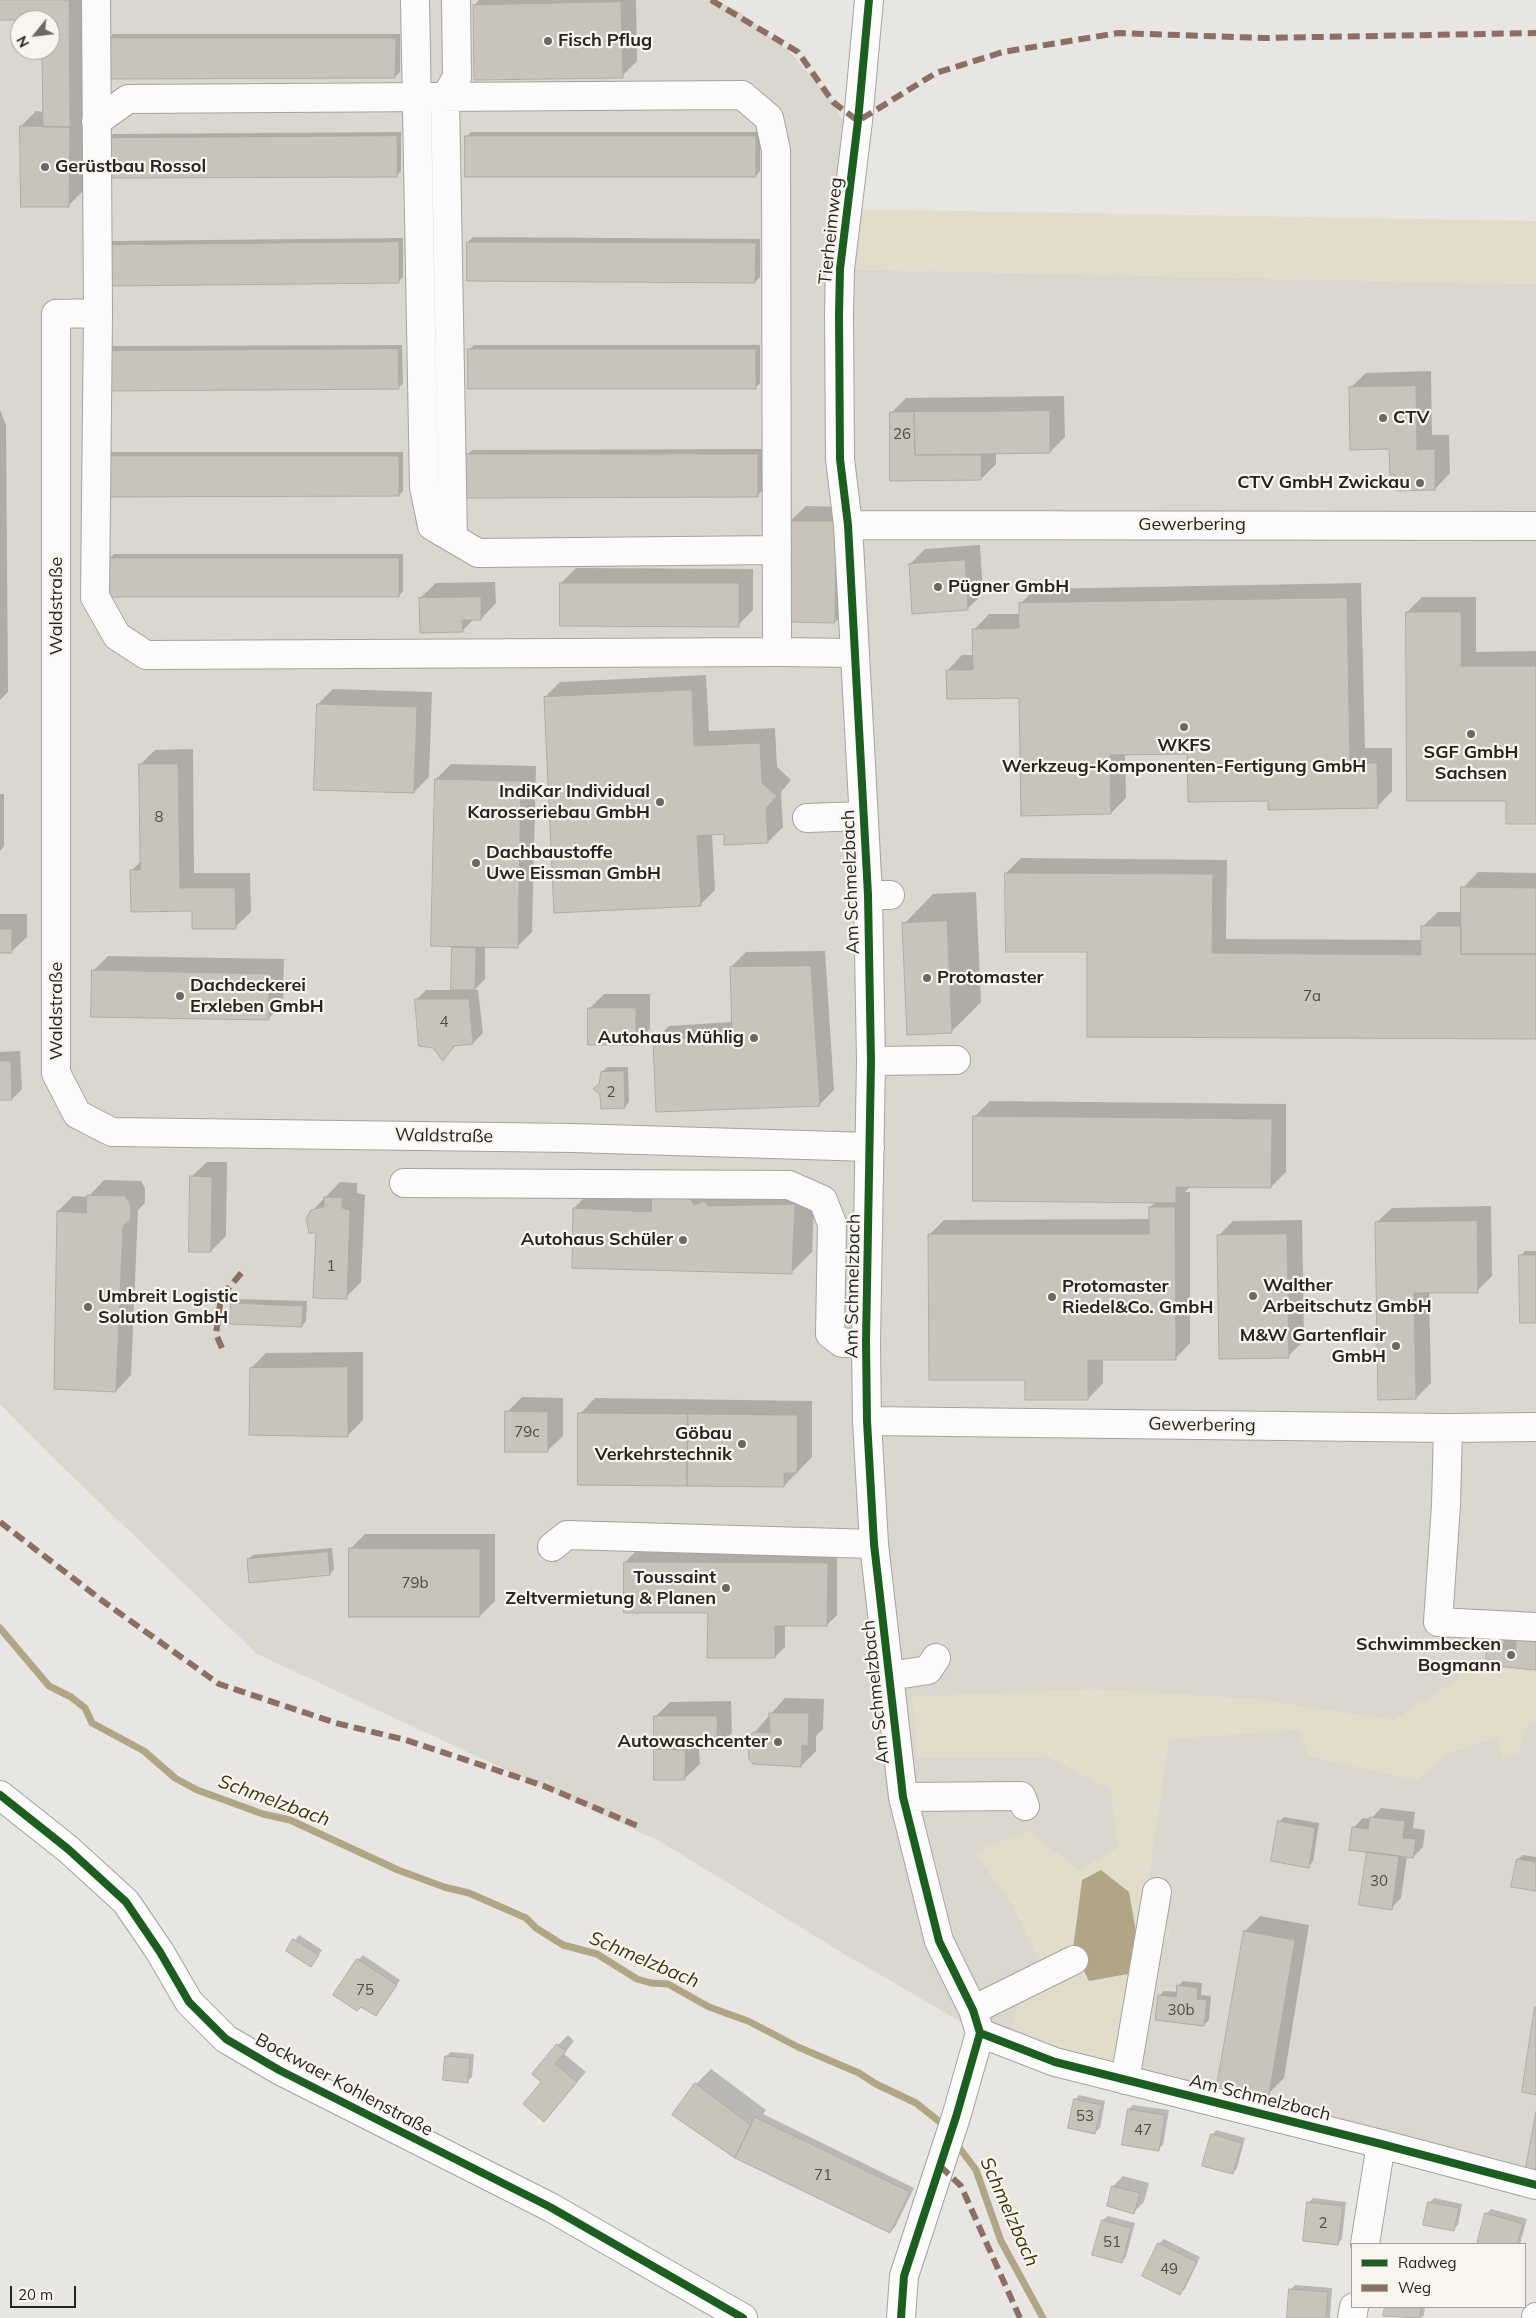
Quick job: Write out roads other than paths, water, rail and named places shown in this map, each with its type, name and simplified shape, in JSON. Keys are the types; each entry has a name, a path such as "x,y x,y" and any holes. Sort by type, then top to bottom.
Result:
{"street":[{"path":"96,0 98,313 95,597 117,636 146,656 777,652 854,654"},
{"path":"415,0 424,487 432,526 478,553 777,550"},
{"path":"453,538 445,98 457,77 456,0"},
{"name":"Tierheimweg","path":"848,525 840,459 840,269 858,127 869,0"},
{"path":"96,122 128,99 742,95 769,118 776,150 777,652"},
{"name":"Waldstraße","path":"98,313 56,314 56,1073 77,1114 112,1132 573,1138 870,1147"},
{"name":"Gewerbering","path":"848,525 1536,526"},
{"name":"Am Schmelzbach","path":"848,525 863,816 879,895 871,1061 866,1342 867,1422 874,1544 903,1797 939,1940 976,2022 1055,2062 1382,2144 1536,2185"},
{"path":"807,818 863,816"},
{"path":"871,1061 956,1060"},
{"path":"404,1184 789,1185 823,1200 832,1224 830,1334 842,1343 866,1342"},
{"name":"Gewerbering","path":"867,1422 1448,1428 1536,1427"},
{"path":"1448,1428 1446,1505 1438,1622 1536,1627"},
{"path":"552,1547 566,1535 874,1544"},
{"path":"890,1676 928,1670 936,1658"},
{"name":"Bockwaer Kohlenstraße","path":"0,1795 68,1849 126,1902 160,1952 189,2002 226,2039 279,2070 550,2207 743,2318"},
{"path":"903,1797 1021,1796 1025,1806"},
{"path":"1125,2080 1157,1892"},
{"path":"900,2318 904,2276 956,2117 976,2022 1074,1960"},
{"path":"1365,2243 1382,2144"}],"waterway":[{"name":"Schmelzbach","path":"0,1628 49,1686 71,1697 85,1708 92,1723 144,1751 175,1778 197,1790 263,1814 290,1820 398,1870 444,1887 469,1893 526,1918 536,1928 563,1945 597,1954 637,1979 651,1983 668,1984 709,2007 748,2021 798,2047 859,2073 876,2084 916,2103 946,2129"},
{"name":"Schmelzbach","path":"955,2142 976,2170 1001,2241 1043,2318"}],"place":[{"name":"Fisch Pflug","path":"548,41"},
{"name":"Gerüstbau Rossol","path":"45,167"},
{"name":"CTV","path":"1383,418"},
{"name":"CTV GmbH Zwickau","path":"1420,483"},
{"name":"Pügner GmbH","path":"938,587"},
{"name":"WKFS Werkzeug-Komponenten-Fertigung GmbH","path":"1184,727"},
{"name":"SGF GmbH Sachsen","path":"1471,734"},
{"name":"IndiKar Individual Karosseriebau GmbH","path":"660,802"},
{"name":"Dachbaustoffe Uwe Eissman GmbH","path":"476,863"},
{"name":"Protomaster","path":"927,978"},
{"name":"Dachdeckerei Erxleben GmbH","path":"180,996"},
{"name":"Autohaus Mühlig","path":"754,1038"},
{"name":"Autohaus Schüler","path":"683,1240"},
{"name":"Walther Arbeitschutz GmbH","path":"1253,1296"},
{"name":"Protomaster Riedel&Co. GmbH","path":"1052,1297"},
{"name":"Umbreit Logistic Solution GmbH","path":"88,1307"},
{"name":"M&W Gartenflair GmbH","path":"1396,1346"},
{"name":"Göbau Verkehrstechnik","path":"742,1444"},
{"name":"Toussaint Zeltvermietung & Planen","path":"726,1588"},
{"name":"Schwimmbecken Bogmann","path":"1511,1655"},
{"name":"Autowaschcenter","path":"778,1742"}]}
